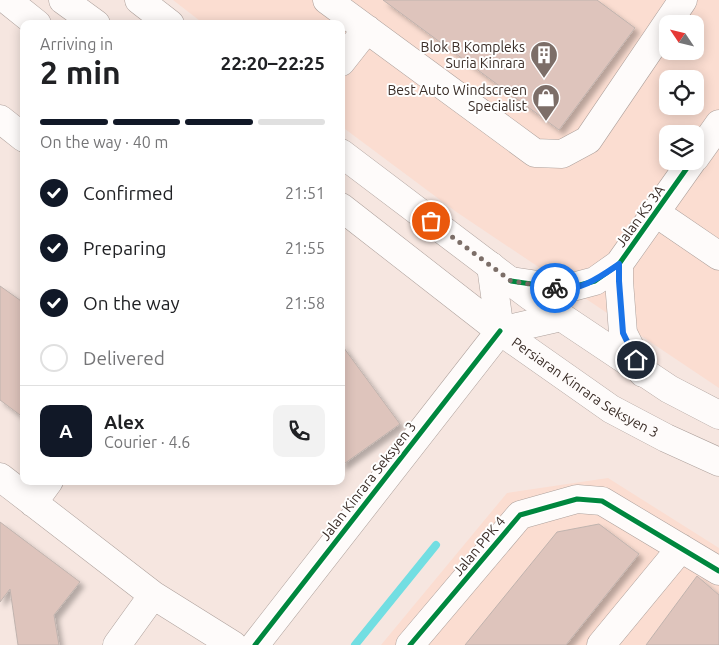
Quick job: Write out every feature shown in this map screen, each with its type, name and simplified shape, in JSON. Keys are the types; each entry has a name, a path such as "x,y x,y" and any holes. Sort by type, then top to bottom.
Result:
{"street":[{"path":"7,0 32,20"},
{"path":"63,0 90,20"},
{"path":"139,0 165,20"},
{"path":"327,0 535,153 562,154 588,140 683,0"},
{"path":"345,57 367,29"},
{"path":"0,120 20,135"},
{"path":"704,145 719,124"},
{"path":"345,156 561,317 643,373 719,416"},
{"name":"Jalan KS 3A","path":"501,274 565,289 595,281 619,264 686,170"},
{"name":"Persiaran Kinrara Seksyen 3","path":"345,210 500,331 611,409 666,438 719,462"},
{"name":"Jalan KS 3A","path":"656,213 719,256"},
{"name":"Jalan KS 3A","path":"619,264 623,333 643,373"},
{"path":"501,274 500,331 561,317"},
{"name":"Jalan Kinrara Seksyen 3","path":"255,645 500,331"},
{"path":"0,477 153,595 234,645"},
{"path":"33,503 47,485"},
{"name":"Jalan PPK 4","path":"410,645 520,515 577,499 602,501 719,571"},
{"path":"601,645 681,548"},
{"path":"117,645 153,595"}],"shaded area":[{"path":"173,0 719,0 719,388 455,211 345,129 345,20 199,20"},
{"path":"608,478 719,548 719,645 381,645 507,493"}],"building":[{"name":"Blok B Kompleks Suria Kinrara","path":"383,0 597,0 635,28 559,130"},
{"path":"0,286 20,300 20,415 0,400"},
{"path":"345,349 400,424 345,463"},
{"path":"0,522 80,582 54,615 59,645 18,645 10,589 0,602"},
{"path":"599,524 639,554 566,645 465,645 557,532"},
{"path":"697,576 719,595 719,645 646,645"}],"waterway":[{"path":"355,645 436,545"}],"cycle path":[{"path":"511,281 565,289 595,281 619,264 686,170"},
{"path":"255,645 500,331"},
{"path":"410,645 520,515 577,499 602,501 719,571"}],"way so far":[{"path":"431,221 511,281 555,288"}],"place":[{"name":"Blok B Kompleks Suria Kinrara","path":"544,79"},
{"name":"Best Auto Windscreen Specialist","path":"546,122"}],"route":[{"path":"555,288 565,289 595,281 619,264 623,333 636,360"}]}
